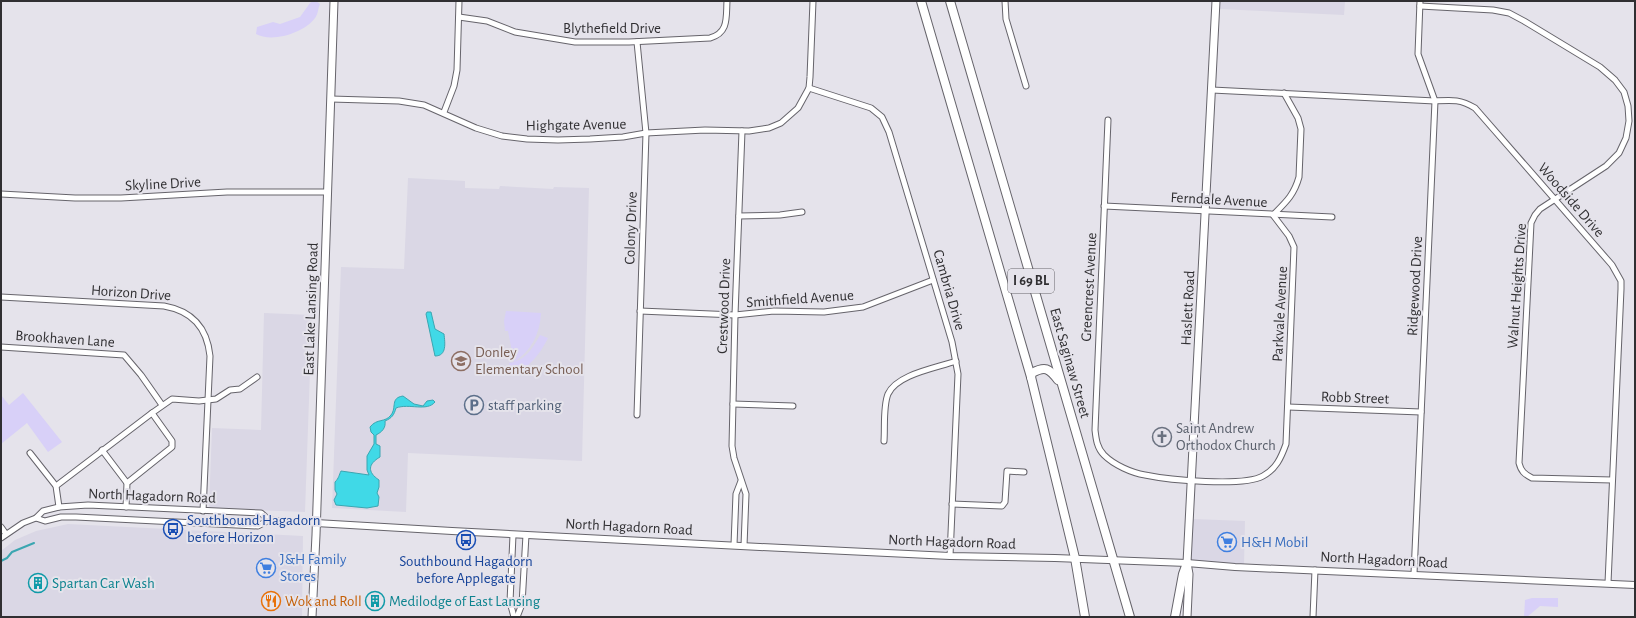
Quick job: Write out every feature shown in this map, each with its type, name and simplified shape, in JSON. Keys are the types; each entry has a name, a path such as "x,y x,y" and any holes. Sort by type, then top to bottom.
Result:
{"main road":[{"name":"East Lake Lansing Road","path":"312,617 334,1"},
{"name":"I 69 BL","path":"921,1 1031,377 1075,558 1085,617"},
{"name":"East Saginaw Street","path":"950,1 1060,382 1130,617"},
{"name":"Haslett Road","path":"1187,617 1189,574 1188,563 1216,1"},
{"path":"1031,377 1032,374 1040,369 1046,369 1051,371 1060,382"},
{"path":"1175,617 1183,574 1188,563"}],"street":[{"path":"444,112 454,86 457,70 459,1"},
{"name":"Blythefield Drive","path":"459,17 475,19 515,32 554,39 607,43 710,38 720,34 725,26 727,1"},
{"name":"Highgate Avenue","path":"331,99 407,102 424,105 444,112 478,128 502,136 527,140 616,138 646,133 706,130 742,131 769,128 781,123 798,108 808,88 810,77 813,1"},
{"path":"1006,1 1006,19 1026,86"},
{"name":"Ridgewood Drive","path":"1414,574 1435,101 1418,54 1420,4"},
{"name":"Walnut Heights Drive","path":"1420,4 1493,10 1509,13 1600,68 1615,80 1624,92 1628,106 1629,121 1626,138 1618,152 1606,166 1553,199 1540,209 1531,223 1519,463 1521,470 1525,475 1532,478 1612,480"},
{"name":"Colony Drive","path":"636,415 646,133 637,42"},
{"name":"Cambria Drive","path":"808,88 864,104 882,117 889,132 933,280 956,361 958,374 950,556"},
{"name":"Woodside Drive","path":"1212,90 1435,101 1457,100 1464,102 1475,108 1612,265 1621,281 1608,583"},
{"path":"1273,215 1294,192 1299,177 1301,129 1293,107 1284,93"},
{"name":"Greencrest Avenue","path":"1108,120 1094,430 1096,441 1100,450 1108,458 1132,471 1145,475 1193,480"},
{"name":"Crestwood Drive","path":"742,131 738,216 732,446 734,458 746,494 744,546"},
{"name":"Skyline Drive","path":"1,194 75,198 121,198 227,192 328,192"},
{"name":"Ferndale Avenue","path":"1104,206 1332,217"},
{"path":"738,216 780,215 802,212"},
{"name":"Parkvale Avenue","path":"1193,480 1236,482 1253,480 1272,470 1281,458 1286,444 1294,248 1289,236 1273,215"},
{"name":"Smithfield Avenue","path":"640,311 735,315 774,311 824,312 863,307 933,280"},
{"name":"Horizon Drive","path":"1,297 164,306 180,310 187,314 200,326 209,345 210,356 203,511"},
{"name":"Brookhaven Lane","path":"1,347 119,354 127,358 162,405"},
{"path":"884,441 886,401 891,389 908,376 956,361"},
{"path":"56,486 172,399 216,399 230,390 240,389 257,377"},
{"path":"733,404 793,406"},
{"name":"Robb Street","path":"1288,407 1421,412"},
{"path":"128,482 172,447 172,441 152,413"},
{"path":"102,450 128,482 126,507"},
{"path":"30,453 56,486 59,507"},
{"path":"952,504 1002,506 1005,502 1007,471 1024,472"},
{"path":"734,545 736,494 741,481"},
{"name":"North Hagadorn Road","path":"1,538 23,523 36,518 43,511 59,507 88,505 260,513 268,520"},
{"name":"North Hagadorn Road","path":"36,518 45,521 60,517 90,517 258,526 268,520 526,535 950,556 1075,558 1635,585"},
{"path":"1,527 6,534"},
{"path":"513,534 510,602 514,617"},
{"path":"517,617 522,604 526,535"},
{"path":"1312,617 1315,570"}],"shaded area":[{"path":"313,1 320,4 317,15 303,28 296,32 279,37 263,37 256,34 257,27 273,22 280,24 300,17"},
{"path":"1220,1 1345,1 1344,15 1220,9"},
{"name":"Donley Elementary School","path":"408,178 465,181 465,188 499,189 500,186 553,189 554,187 589,188 582,461 408,453 406,512 332,508 341,267 404,269"},
{"path":"506,311 541,313 539,328 534,341 525,353 514,362 508,331 505,331 504,321"},
{"path":"264,313 312,315 305,512 209,508 212,428 261,430"},
{"path":"540,335 548,338 538,355 529,365 511,374 509,363 520,360 524,357"},
{"path":"23,393 62,442 48,452 27,423 1,444 1,395 9,405"},
{"path":"1193,519 1245,521 1244,565 1191,562"},
{"path":"68,524 303,536 302,617 1,616 1,551 15,540 36,531"},
{"path":"1532,598 1558,598 1558,607 1540,606 1527,617 1524,617 1525,600"}],"water":[{"path":"427,312 431,312 435,329 444,334 445,341 442,354 435,356 426,314"},
{"path":"403,396 414,404 423,406 427,401 433,400 435,402 432,405 423,407 406,406 396,408 392,416 385,421 383,430 376,435 376,444 380,446 380,457 373,462 370,468 372,474 379,480 377,493 379,497 378,506 367,508 336,505 334,500 337,494 335,490 335,482 341,471 369,475 367,470 367,456 374,444 374,435 371,432 370,427 375,422 389,417 393,412 396,399"}],"waterway":[{"path":"1,561 7,558 12,552 34,543"}],"place":[{"name":"Donley Elementary School","path":"461,361"},
{"name":"staff parking","path":"474,405"},
{"name":"Saint Andrew Orthodox Church","path":"1162,437"},
{"name":"Southbound Hagadorn before Horizon","path":"173,529"},
{"name":"Southbound Hagadorn before Applegate","path":"466,540"},
{"name":"H&H Mobil","path":"1227,542"},
{"name":"J&H Family Stores","path":"266,568"},
{"name":"Spartan Car Wash","path":"38,583"},
{"name":"Wok and Roll","path":"271,601"},
{"name":"Medilodge of East Lansing","path":"375,601"}]}
